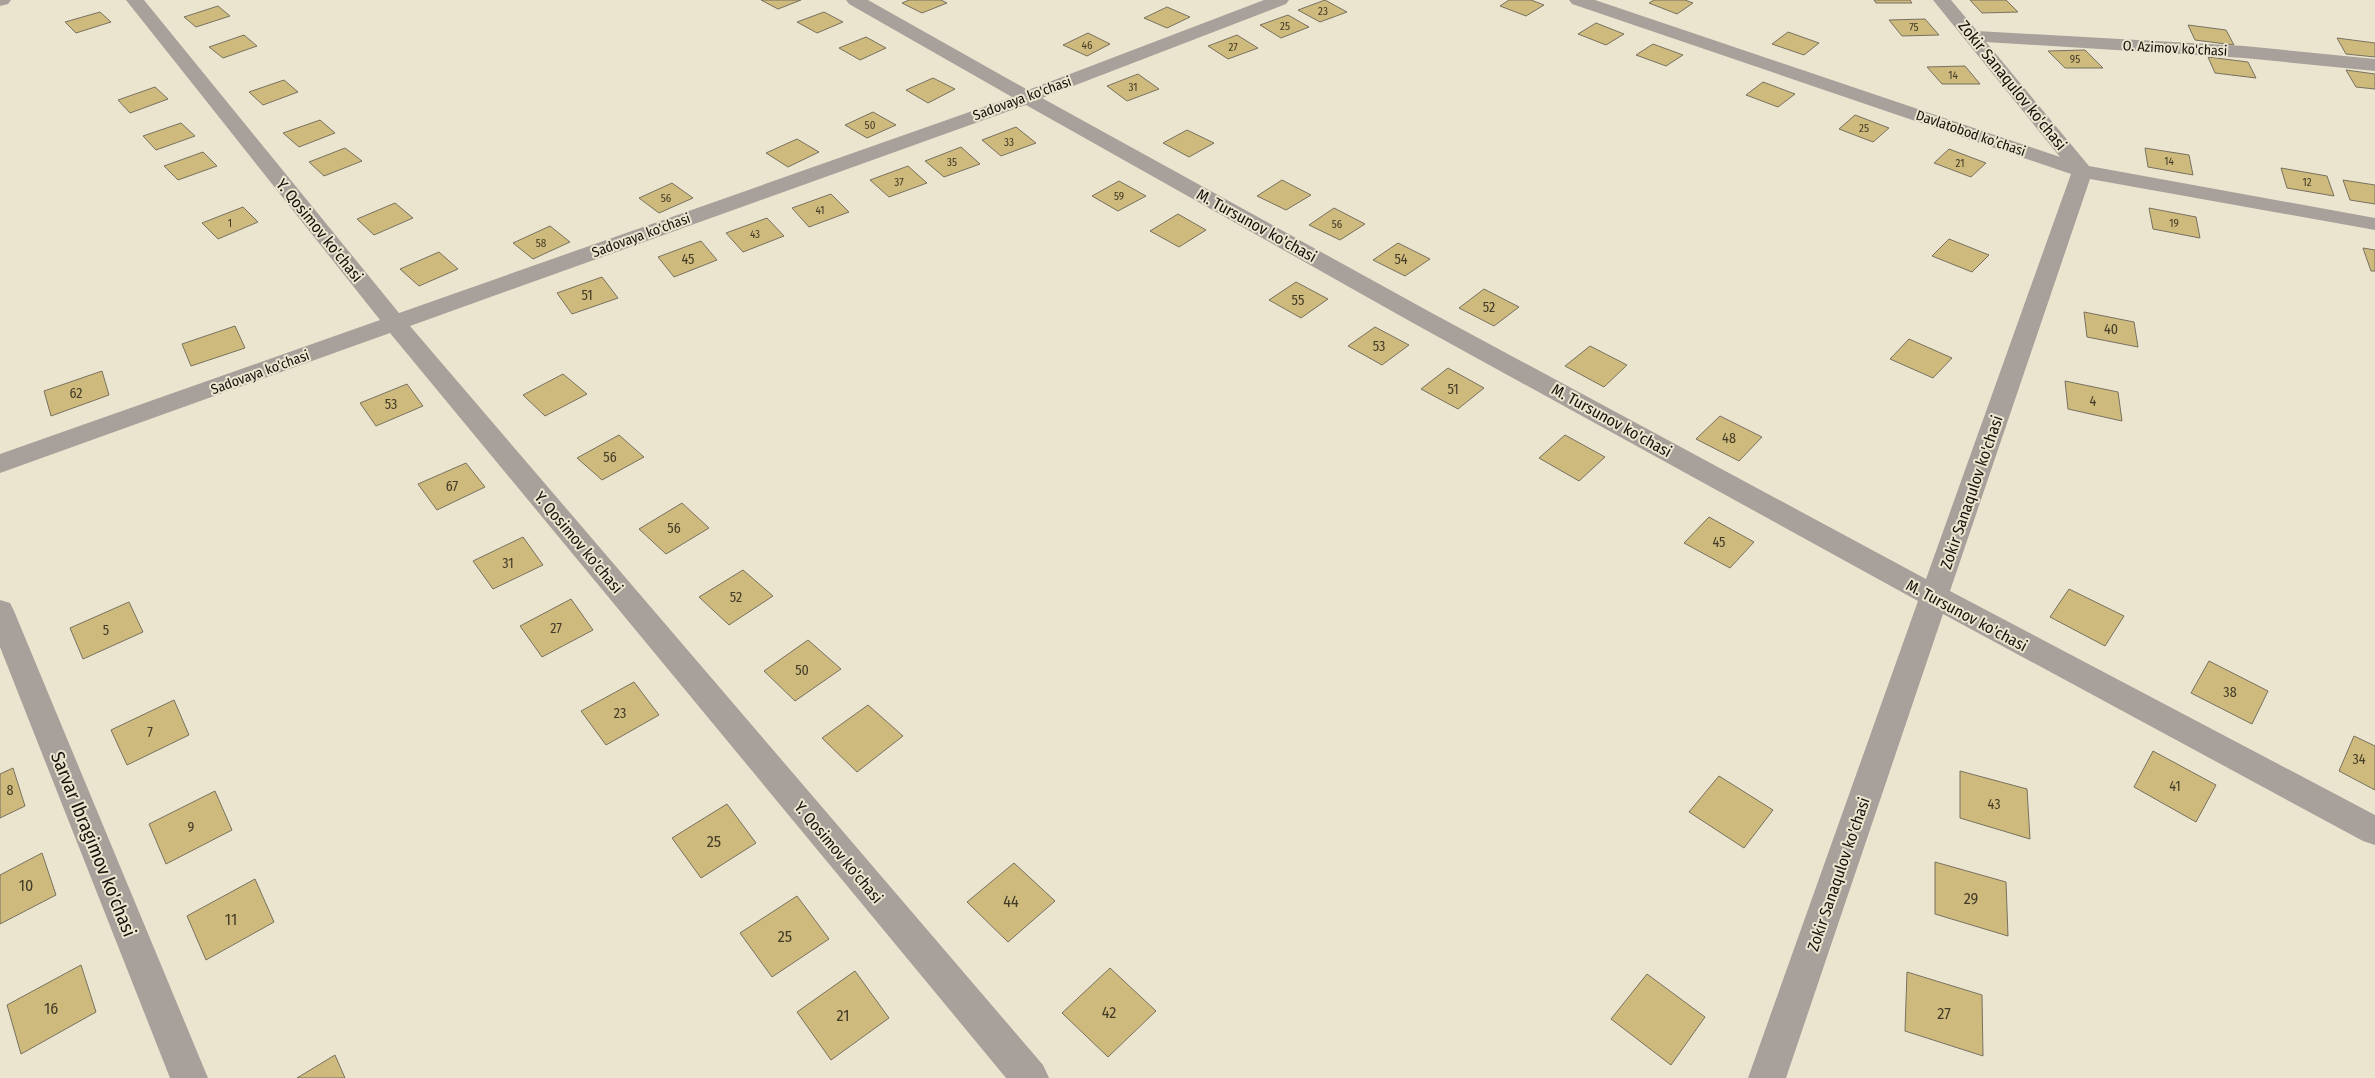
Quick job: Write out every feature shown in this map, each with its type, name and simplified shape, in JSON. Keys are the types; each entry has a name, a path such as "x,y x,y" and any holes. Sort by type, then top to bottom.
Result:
{"street":[{"name":"Y. Qosimov ko'chasi","path":"135,0 395,324 1030,1078"},
{"name":"M. Tursunov ko'chasi","path":"854,0 1026,98 1934,597 2375,831"},
{"name":"Sadovaya ko'chasi","path":"0,464 1026,98 1280,0"},
{"name":"Davlatobod ko’chasi","path":"1578,0 2082,171 2375,224"},
{"name":"Zokir Sanaqulov ko'chasi","path":"1767,1078 2082,171 1974,36 1942,0"},
{"name":"O. Azimov ko'chasi","path":"1974,36 2244,52 2375,65"},
{"name":"Sarvar Ibragimov ko'chasi","path":"0,611 188,1078"}],"building":[{"path":"761,0 801,0 778,9"},
{"path":"909,0 941,0 947,3 922,13 902,3"},
{"path":"1325,0 1347,12 1320,22 1298,10"},
{"path":"1509,0 1531,0 1544,5 1526,16 1500,6"},
{"path":"1654,0 1685,0 1693,3 1677,14 1649,3"},
{"path":"1874,0 1910,0 1912,3 1876,3"},
{"path":"1970,0 2006,0 2018,12 1982,13"},
{"path":"218,6 230,16 196,27 184,17"},
{"path":"1167,7 1190,17 1167,28 1144,18"},
{"path":"100,12 111,22 76,33 65,22"},
{"path":"824,12 843,22 817,33 797,22"},
{"path":"1288,15 1309,27 1281,38 1260,25"},
{"path":"1925,19 1939,35 1902,36 1889,20"},
{"path":"1596,23 1624,34 1606,45 1578,34"},
{"path":"2188,25 2226,30 2234,45 2195,40"},
{"path":"1788,32 1819,43 1804,55 1772,44"},
{"path":"1088,33 1110,44 1087,56 1063,45"},
{"path":"244,35 257,46 223,58 209,47"},
{"path":"1237,35 1258,48 1228,59 1208,46"},
{"path":"866,37 886,48 860,60 839,48"},
{"path":"2337,38 2375,43 2375,57 2346,54"},
{"path":"1653,44 1683,55 1666,66 1636,55"},
{"path":"2085,50 2103,68 2065,68 2048,51"},
{"path":"2208,57 2248,62 2256,78 2215,73"},
{"path":"1965,66 1980,84 1942,84 1927,67"},
{"path":"2346,70 2375,74 2375,89 2356,87"},
{"path":"1138,74 1159,89 1127,101 1107,86"},
{"path":"933,78 955,89 928,103 906,90"},
{"path":"284,80 298,92 263,105 249,92"},
{"path":"1763,82 1795,94 1778,107 1746,95"},
{"path":"155,87 168,99 130,113 118,100"},
{"path":"873,112 896,125 867,138 845,125"},
{"path":"1855,115 1889,128 1873,142 1839,129"},
{"path":"320,120 335,133 299,147 283,133"},
{"path":"181,123 195,136 156,150 143,136"},
{"path":"1016,127 1036,143 1001,156 982,140"},
{"path":"1187,130 1214,143 1189,157 1163,143"},
{"path":"797,139 819,152 788,167 766,153"},
{"path":"961,147 980,164 944,177 925,161"},
{"path":"345,148 362,161 324,176 309,162"},
{"path":"2145,148 2189,155 2193,175 2148,167"},
{"path":"1949,149 1986,163 1971,177 1934,163"},
{"path":"203,152 217,166 178,180 164,166"},
{"path":"908,166 927,183 889,197 870,180"},
{"path":"2281,168 2327,176 2334,196 2287,188"},
{"path":"1282,180 1311,195 1286,210 1257,196"},
{"path":"2343,180 2375,185 2375,204 2350,200"},
{"path":"1119,181 1146,196 1118,211 1092,196"},
{"path":"672,183 693,198 659,213 639,198"},
{"path":"831,194 849,212 809,227 792,208"},
{"path":"395,203 413,218 374,235 357,219"},
{"path":"243,207 258,222 218,239 202,223"},
{"path":"1334,208 1365,224 1340,240 1309,225"},
{"path":"2149,208 2196,217 2200,238 2153,229"},
{"path":"1178,214 1206,230 1179,247 1150,231"},
{"path":"767,218 784,236 743,252 726,233"},
{"path":"550,226 570,242 533,259 513,243"},
{"path":"1949,239 1989,255 1972,272 1932,256"},
{"path":"701,241 717,260 674,277 658,257"},
{"path":"1398,243 1430,259 1405,276 1373,260"},
{"path":"2363,248 2375,250 2375,271 2371,271"},
{"path":"439,252 458,269 419,286 400,269"},
{"path":"602,277 618,298 572,314 557,293"},
{"path":"1296,282 1328,299 1301,318 1269,300"},
{"path":"1484,289 1519,307 1494,326 1459,308"},
{"path":"2084,312 2134,322 2138,347 2087,337"},
{"path":"235,326 245,348 191,366 182,344"},
{"path":"1375,327 1409,345 1382,365 1348,346"},
{"path":"1909,339 1952,358 1933,378 1890,359"},
{"path":"1590,346 1627,365 1604,387 1565,366"},
{"path":"1448,368 1484,388 1458,409 1421,389"},
{"path":"102,371 109,395 51,416 44,391"},
{"path":"563,374 587,394 545,416 523,395"},
{"path":"2065,381 2118,392 2122,421 2068,409"},
{"path":"407,384 423,406 376,426 360,403"},
{"path":"1720,416 1762,437 1739,461 1696,439"},
{"path":"619,435 644,457 602,480 577,458"},
{"path":"1565,435 1605,457 1579,481 1539,458"},
{"path":"466,463 485,487 437,510 418,484"},
{"path":"682,503 709,528 666,554 639,529"},
{"path":"1709,517 1754,542 1730,568 1684,543"},
{"path":"523,537 543,565 493,589 473,561"},
{"path":"743,570 773,596 729,625 699,597"},
{"path":"2069,589 2124,616 2105,646 2050,617"},
{"path":"571,599 593,630 542,657 520,626"},
{"path":"129,602 143,632 83,659 70,628"},
{"path":"808,640 841,669 795,701 764,671"},
{"path":"2209,661 2268,691 2252,724 2191,693"},
{"path":"634,682 659,715 606,745 581,711"},
{"path":"174,700 189,735 127,765 111,730"},
{"path":"868,705 903,736 857,772 822,738"},
{"path":"2354,736 2375,746 2375,790 2339,771"},
{"path":"2153,751 2216,785 2196,822 2134,787"},
{"path":"13,768 25,806 0,818 0,774"},
{"path":"1960,771 2027,789 2030,839 1960,818"},
{"path":"1719,776 1773,810 1744,848 1689,812"},
{"path":"215,791 232,830 166,864 149,824"},
{"path":"727,804 756,843 701,878 672,838"},
{"path":"42,853 56,895 0,924 0,875"},
{"path":"1935,862 2006,882 2008,936 1935,914"},
{"path":"1014,863 1055,901 1008,942 967,902"},
{"path":"255,879 274,922 206,960 187,916"},
{"path":"797,896 829,939 772,977 740,933"},
{"path":"81,965 96,1012 21,1054 7,1005"},
{"path":"1110,968 1156,1011 1108,1057 1062,1013"},
{"path":"855,971 889,1018 831,1060 797,1012"},
{"path":"1907,972 1982,995 1983,1056 1905,1031"},
{"path":"1647,974 1705,1017 1671,1065 1611,1019"},
{"path":"335,1055 345,1078 297,1078"}]}
